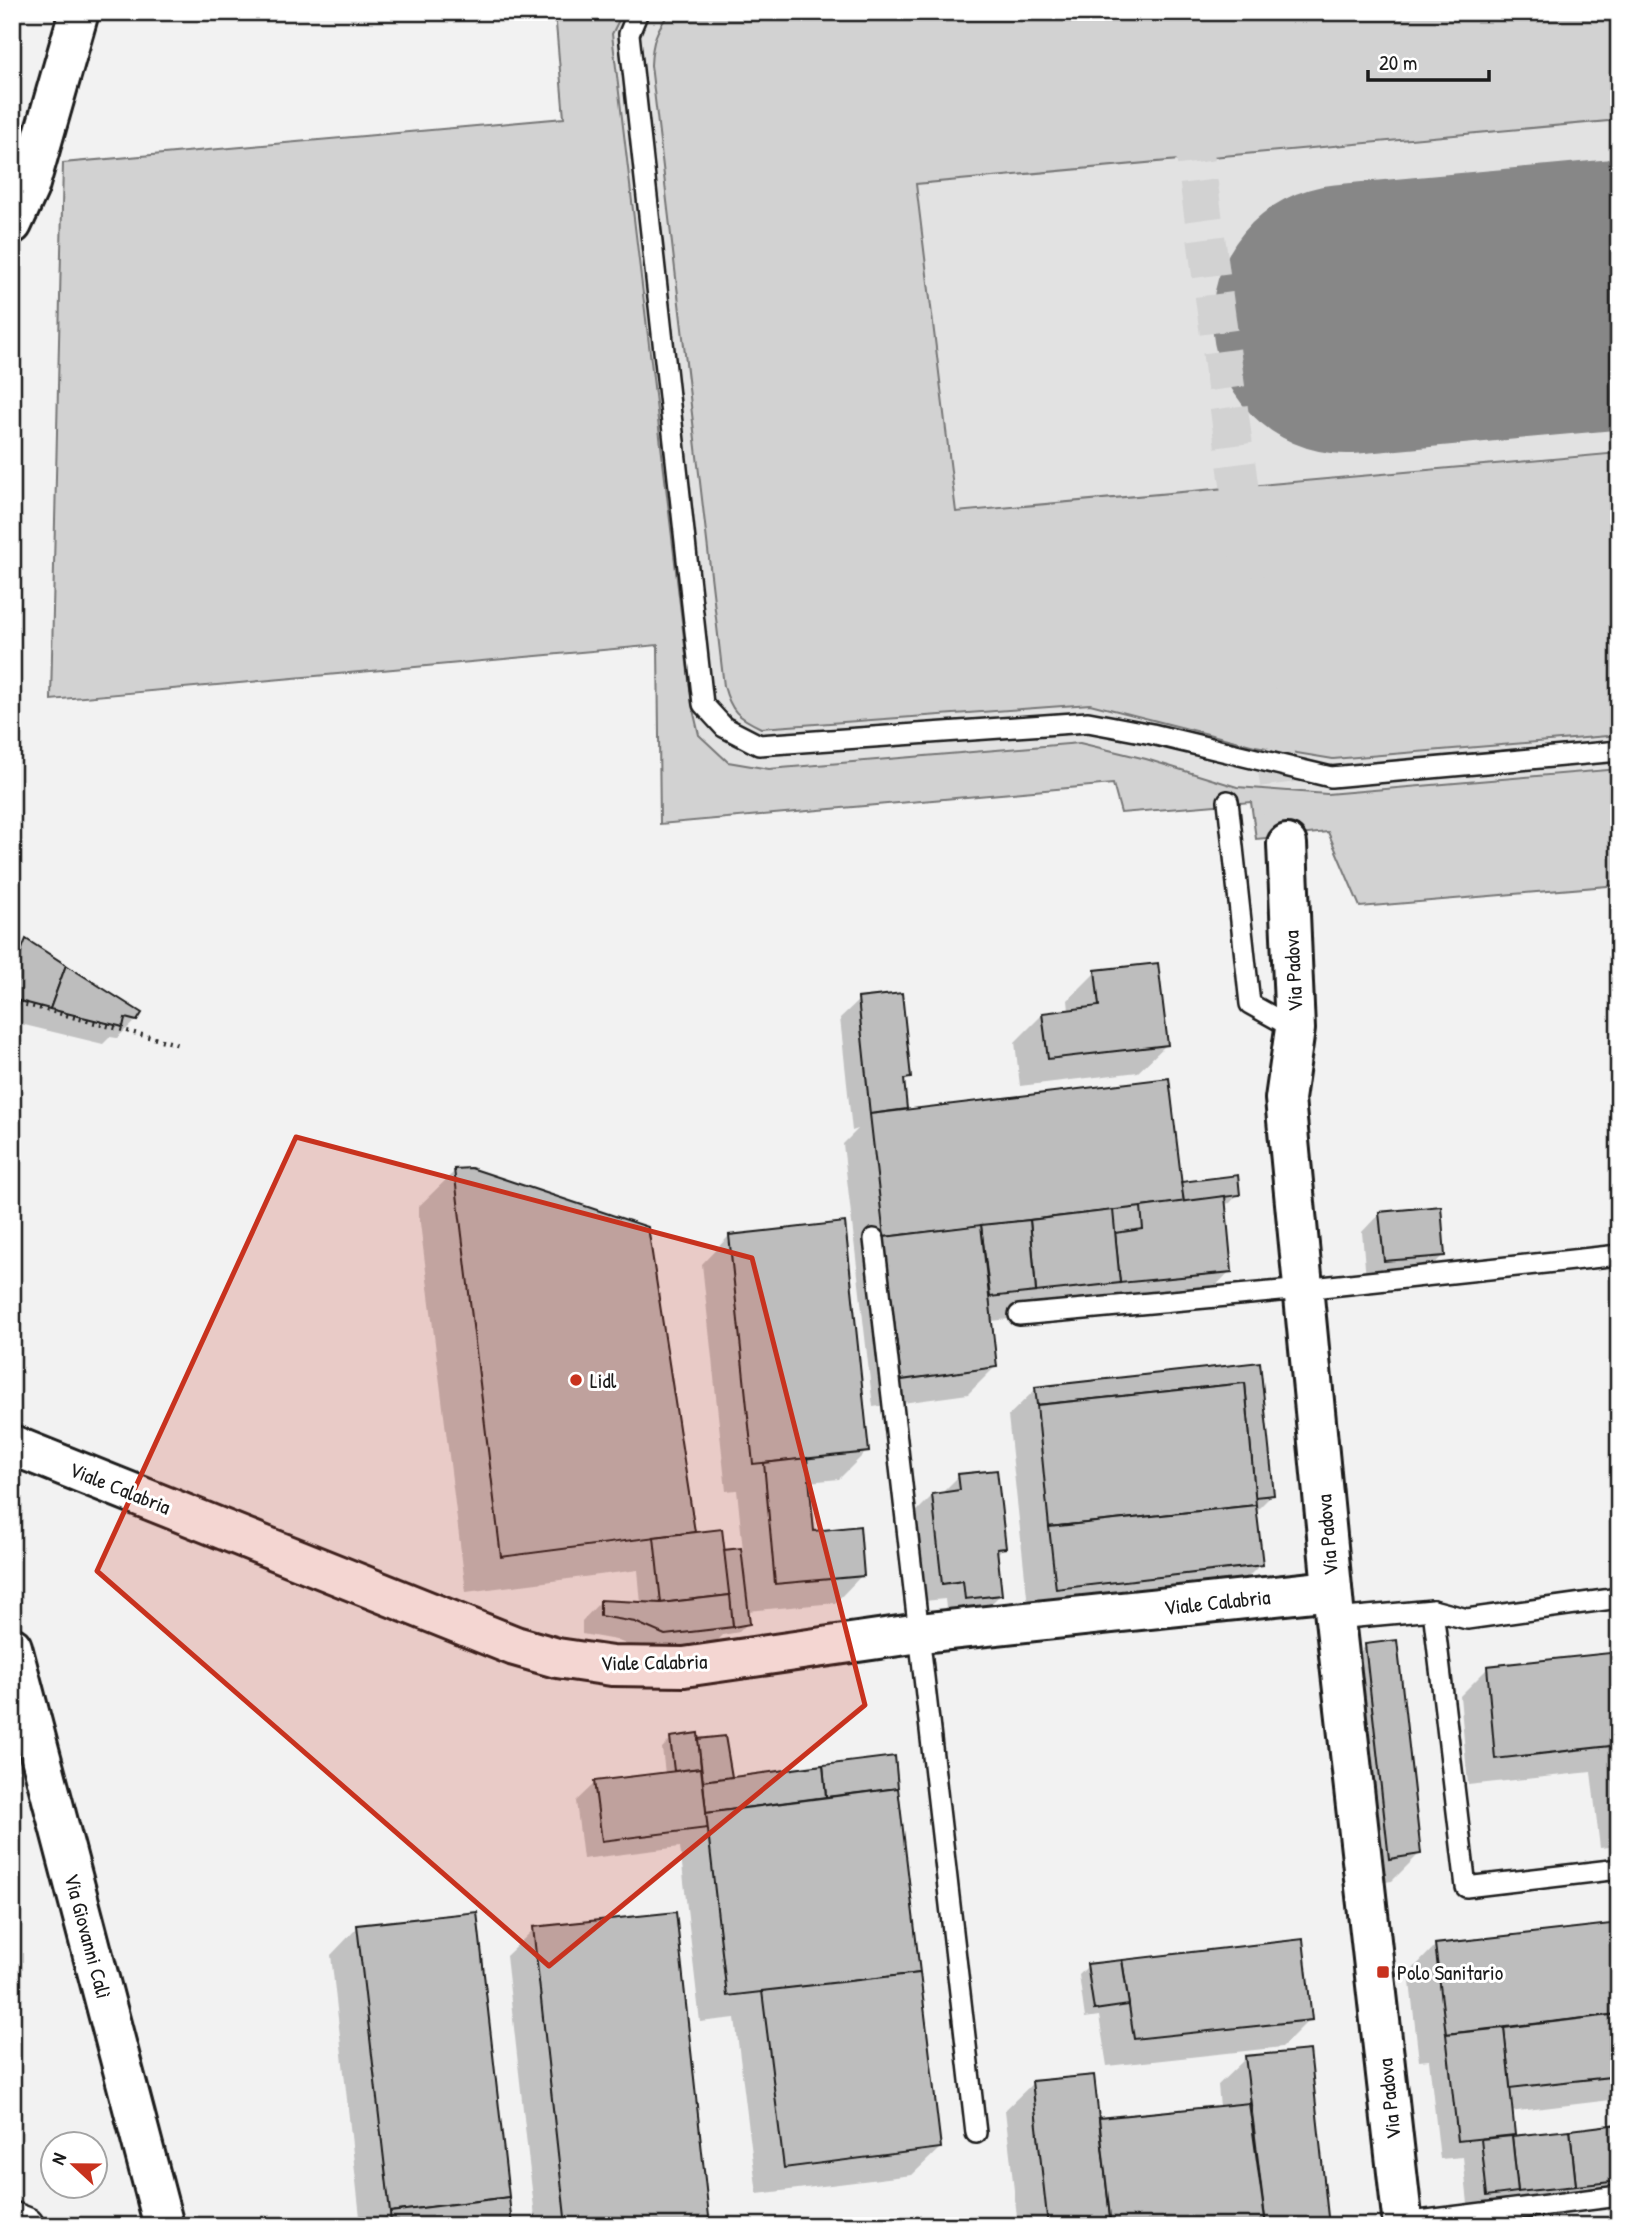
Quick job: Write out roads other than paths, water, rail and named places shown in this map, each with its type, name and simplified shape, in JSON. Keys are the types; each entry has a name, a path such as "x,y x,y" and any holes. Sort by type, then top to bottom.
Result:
{"main road":[{"path":"12,224 29,187 79,12"},
{"name":"Via Padova","path":"1287,844 1295,1029 1285,1099 1334,1605 1403,2225"},
{"name":"Viale Calabria","path":"12,1445 515,1646 557,1658 612,1666 684,1667 920,1633 1334,1605"},
{"name":"Via Giovanni Calì","path":"12,1647 164,2226"}],"street":[{"path":"12,2221 25,2226"}],"lane":[{"path":"638,12 629,34 703,704 724,727 759,745 1088,722 1152,734 1331,777 1619,751"},
{"path":"1228,801 1250,1004 1295,1029"},
{"path":"874,1239 976,2133"},
{"path":"1019,1315 1303,1289 1619,1255"},
{"path":"1334,1605 1433,1610 1467,1619 1619,1598"},
{"path":"1433,1610 1466,1886 1619,1869"},
{"path":"1403,2225 1619,2196"}],"tunnel":[{"path":"1176,12 1287,844"}],"place":[{"name":"Lidl","path":"576,1380"},
{"name":"Polo Sanitario","path":"1383,1972"}]}
